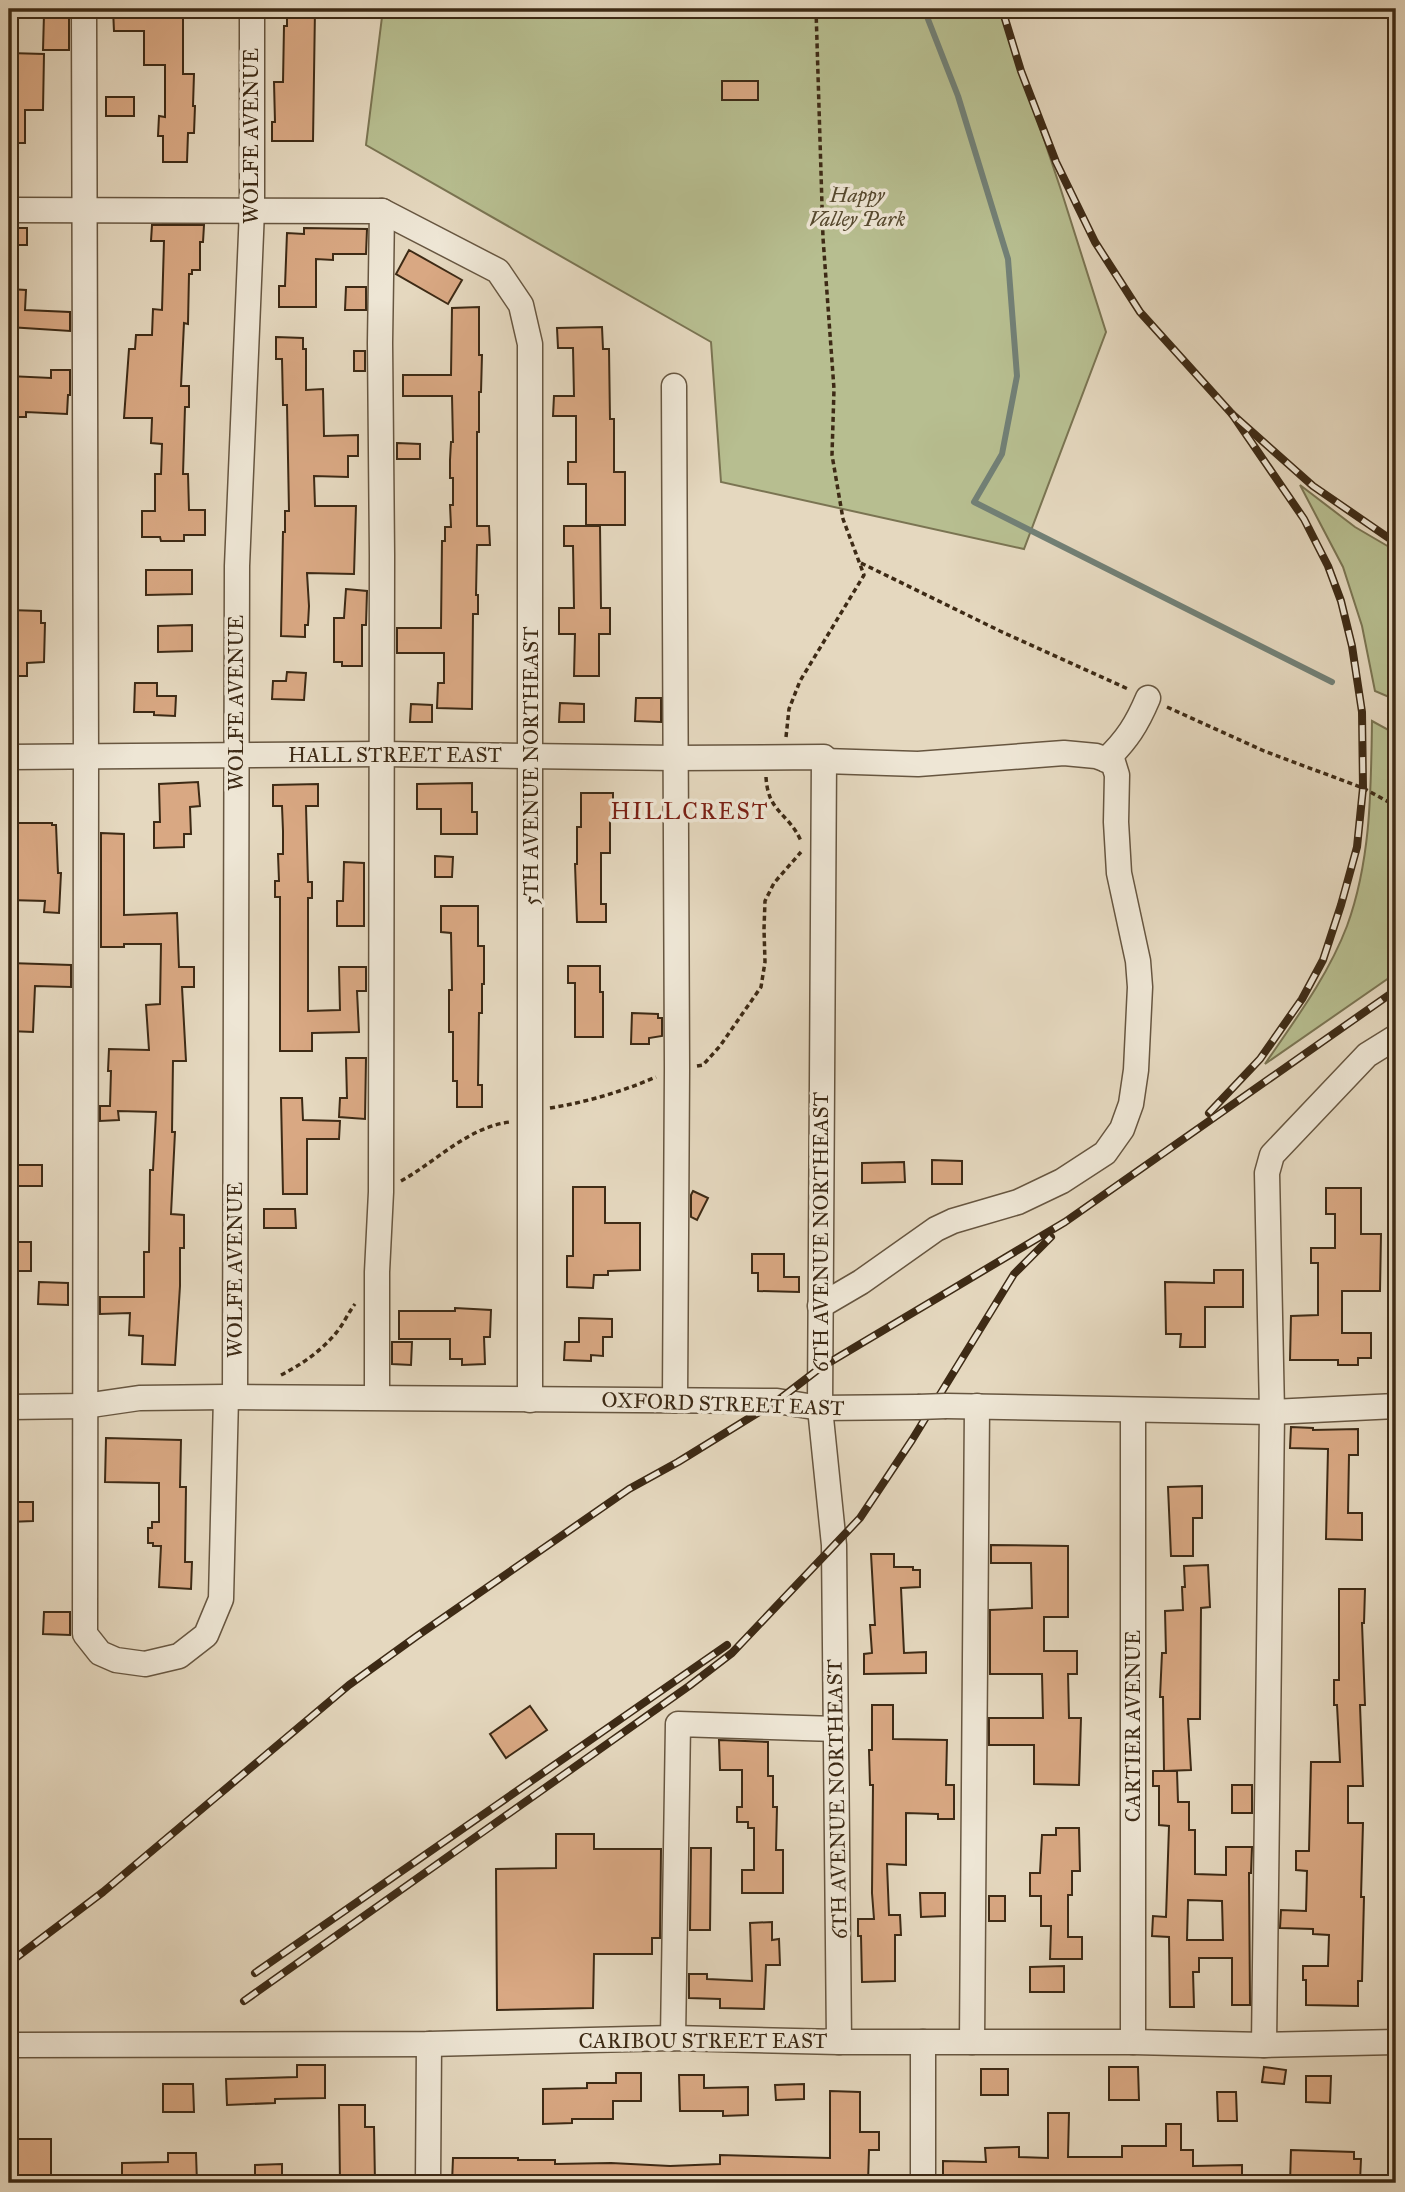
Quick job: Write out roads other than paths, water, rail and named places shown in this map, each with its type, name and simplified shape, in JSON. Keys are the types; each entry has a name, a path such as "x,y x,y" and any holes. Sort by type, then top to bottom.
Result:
{"street":[{"name":"WOLFE AVENUE","path":"84,9 85,1634 100,1653 116,1660 145,1664 179,1656 206,1635 221,1599 230,1397 237,566 252,210 252,9"},
{"path":"9,210 382,211 381,1192 377,1272 377,1397"},
{"name":"5TH AVENUE NORTHEAST","path":"382,211 498,271 522,305 530,344 530,1400"},
{"path":"674,386 677,1069 675,1400"},
{"path":"820,1306 861,1282 936,1229 953,1221 1018,1202 1054,1186 1105,1153 1122,1129 1131,1104 1136,1070 1140,987 1138,961 1119,873 1117,775 1112,762 1106,760 1123,744 1138,721 1147,698"},
{"name":"HALL STREET EAST","path":"9,757 381,754 781,758 918,764 1064,752 1106,760"},
{"name":"6TH AVENUE NORTHEAST","path":"824,759 820,1408 834,1545 839,2042"},
{"path":"1264,2045 1272,1412 1267,1173 1272,1155 1367,1055 1396,1037"},
{"name":"OXFORD STREET EAST","path":"9,1407 84,1406 139,1398 230,1397 778,1401 820,1408 977,1406 1272,1412 1396,1406"},
{"path":"972,2042 977,1406"},
{"name":"CARTIER AVENUE","path":"1133,1410 1133,2042"},
{"path":"673,2038 678,1724 836,1729"},
{"name":"CARIBOU STREET EAST","path":"9,2045 429,2044 673,2038 1264,2045 1396,2042"},
{"path":"923,2042 923,2183"},
{"path":"428,2183 429,2044"}],"waterway":[{"path":"924,9 958,96 1008,259 1017,376 1002,454 974,502 1332,682"},
{"path":"1390,713 1396,716"}],"railway":[{"path":"1002,9 1021,71 1056,162 1095,242 1140,312 1232,414 1313,486 1396,543"},
{"path":"1209,1113 1260,1059 1302,999 1323,960 1357,847 1363,788 1362,712 1352,646 1341,601 1328,566 1304,519 1232,414"},
{"path":"9,1963 103,1892 349,1685 417,1636 629,1489 777,1401 820,1368 1065,1222 1396,990"},
{"path":"244,2001 732,1653 860,1518 912,1440 1014,1274 1051,1237"},
{"path":"255,1973 727,1645"}],"district":[{"name":"HILLCREST","path":"690,811"}],"park label":[{"name":"Happy Valley Park","path":"857,207"}]}
